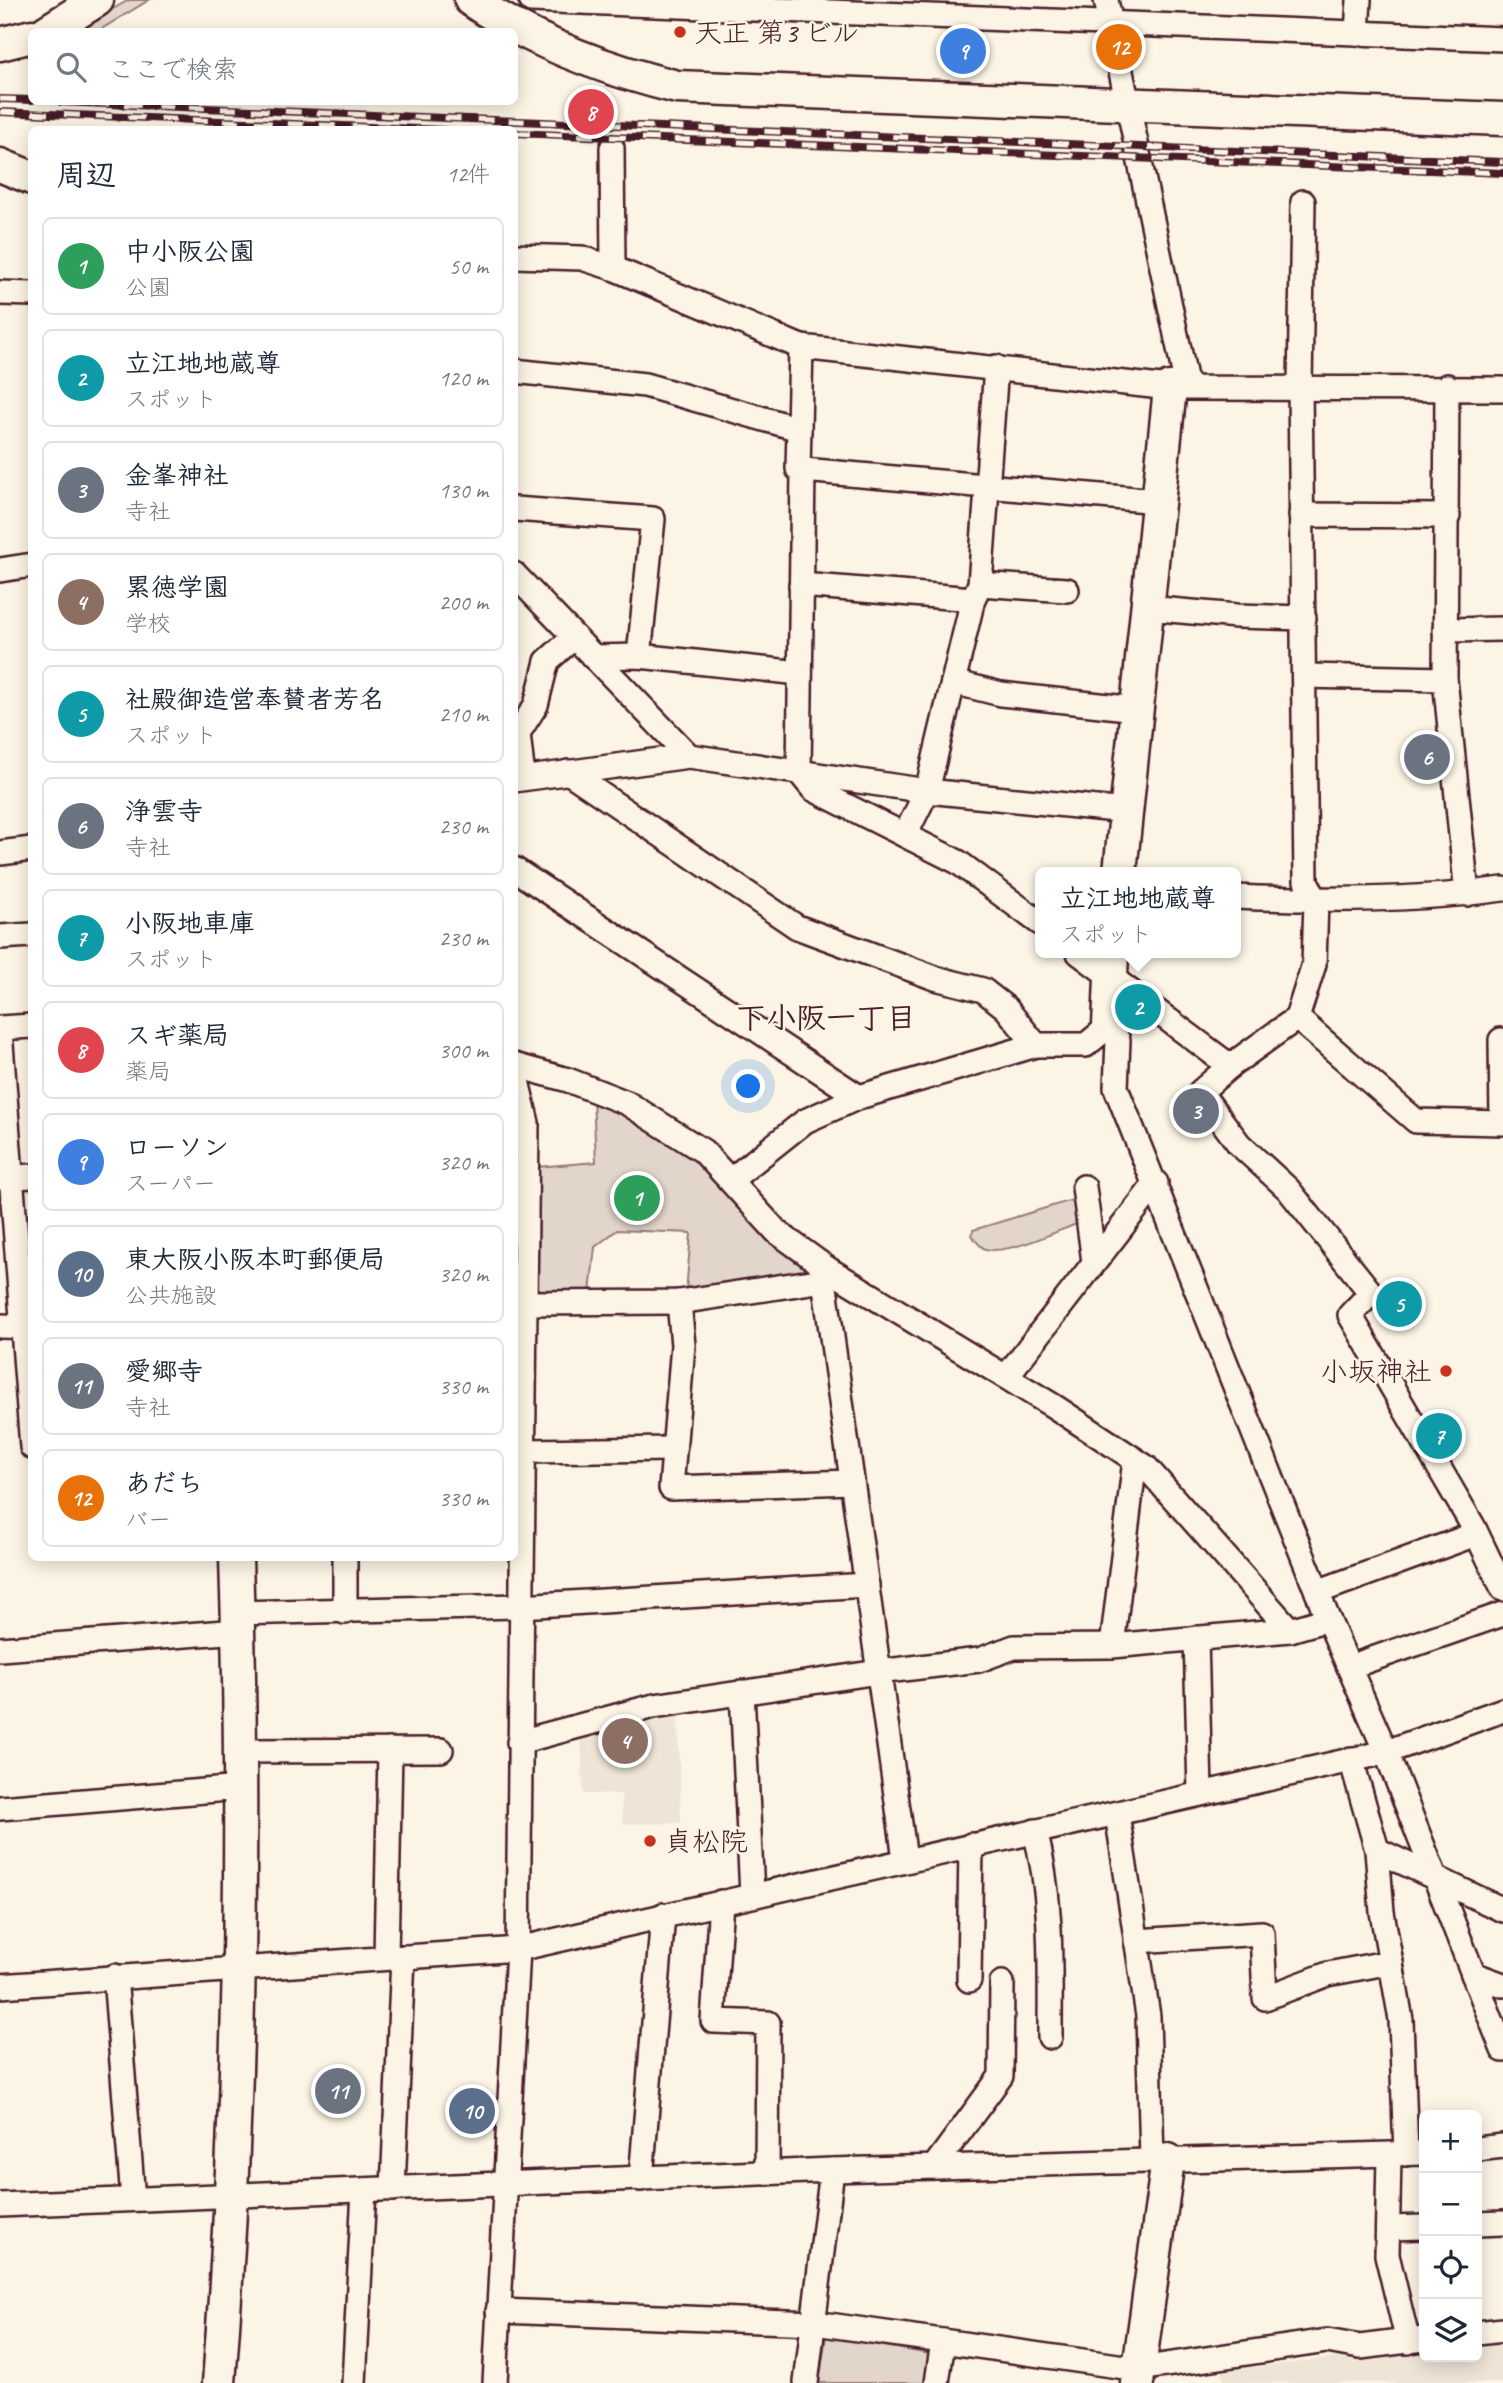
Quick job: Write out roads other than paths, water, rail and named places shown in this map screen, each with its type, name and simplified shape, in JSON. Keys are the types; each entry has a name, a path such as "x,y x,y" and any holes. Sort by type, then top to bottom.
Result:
{"street":[{"path":"53,28 97,0"},
{"path":"471,0 512,28"},
{"path":"531,0 1108,11 1357,33 1503,39"},
{"path":"1357,33 1359,0"},
{"path":"1108,11 1178,387 1158,501 1120,867"},
{"path":"518,31 569,53 634,76 677,87 1503,119"},
{"path":"0,44 28,37"},
{"path":"612,148 613,268"},
{"path":"0,164 28,176"},
{"path":"1303,202 1300,387 1306,881 1316,901 1314,964 1297,1018 1230,1066 1200,1092 1239,1144 1288,1189 1371,1293 1350,1315 1476,1534 1503,1589"},
{"path":"518,256 582,258 613,268 801,347 1178,387 1503,388"},
{"path":"0,293 28,294"},
{"path":"801,347 798,469 1158,501"},
{"path":"905,835 927,791 977,591 996,367"},
{"path":"518,371 645,386 799,429"},
{"path":"1447,386 1445,679 1467,894"},
{"path":"803,470 799,772 813,789 958,862 1035,919"},
{"path":"518,509 653,519 639,656"},
{"path":"1301,515 1448,516"},
{"path":"0,570 28,566"},
{"path":"518,578 690,756"},
{"path":"801,585 977,591 1067,590"},
{"path":"1147,608 1237,617 1304,618"},
{"path":"1445,630 1503,629"},
{"path":"573,638 547,661 536,705 518,733 519,779 690,756 927,791 1126,811"},
{"path":"593,657 639,656 800,673"},
{"path":"1304,676 1445,679"},
{"path":"953,682 1001,694 1136,709"},
{"path":"568,772 797,927 935,978 983,990 1006,1007 1036,1045"},
{"path":"0,853 28,850"},
{"path":"518,872 859,1097"},
{"path":"1241,897 1316,901 1467,894 1503,889"},
{"path":"0,937 28,935"},
{"path":"1094,958 1111,964 1230,1066"},
{"path":"1111,964 1109,1026 1118,1040 1116,1088 1317,1592 1386,1752 1503,2050"},
{"path":"1297,1018 1416,1121 1502,1122 1501,1040"},
{"path":"0,1326 28,1327 0,1030 28,1026"},
{"path":"732,1179 805,1121 859,1097 1036,1045 1086,1045 1109,1026"},
{"path":"518,1068 568,1080 627,1103 703,1151 732,1179 777,1231 826,1274 1006,1377 1146,1467 1290,1630"},
{"path":"495,2383 518,1949 520,1606 524,1451 519,1416 527,1123 518,1084"},
{"path":"1006,1377 1156,1183"},
{"path":"1084,1187 1094,1262"},
{"path":"524,1303 679,1302 826,1274"},
{"path":"826,1274 905,1859"},
{"path":"679,1302 683,1345 671,1488 852,1482"},
{"path":"524,1451 674,1449"},
{"path":"1112,1646 1135,1460"},
{"path":"1317,1592 1476,1534"},
{"path":"219,2383 233,2194 241,1968 236,1561"},
{"path":"345,1561 345,1612"},
{"path":"0,1649 345,1612 520,1606 867,1585"},
{"path":"1349,1667 1503,1614"},
{"path":"519,1742 654,1706 878,1672 979,1660 1014,1647 1112,1646 1290,1630 1328,1619"},
{"path":"1196,1638 1200,1792"},
{"path":"742,1692 752,1894"},
{"path":"0,1986 518,1949 905,1859 1117,1814 1200,1792 1386,1752 1503,1710"},
{"path":"390,1750 395,1957 393,2189"},
{"path":"240,1751 442,1750"},
{"path":"498,2311 815,2323 943,2341 1138,2376 1326,2341 1360,2347 1416,2341 1387,2255 1388,2228 1406,2154 1401,2020 1382,1912 1377,1850 1351,1759"},
{"path":"0,1808 240,1788"},
{"path":"1117,1814 1148,2015 1160,2160 1138,2376"},
{"path":"1035,1831 1044,1867 1049,1908 1050,2037"},
{"path":"969,1980 971,1845"},
{"path":"1377,1850 1503,1910"},
{"path":"721,1902 713,2021 768,2023 767,2173"},
{"path":"641,2179 663,1915"},
{"path":"1136,1941 1262,1933 1265,1998 1328,1975 1391,1962"},
{"path":"1473,1974 1503,1984"},
{"path":"115,1976 133,2199"},
{"path":"934,2167 1001,2077 1002,1983"},
{"path":"1482,2148 1503,2146"},
{"path":"0,2205 832,2170 1406,2154"},
{"path":"806,2383 832,2170"},
{"path":"354,2383 364,2190"},
{"path":"1482,2224 1503,2223"},
{"path":"1388,2228 1419,2227"},
{"path":"1482,2332 1503,2330"},
{"path":"937,2383 943,2341"}],"railway":[{"path":"0,99 28,100"},
{"path":"133,105 1503,162"},
{"path":"0,112 345,126"},
{"path":"518,133 1503,173"}],"place":[{"name":"天正 第3 ビル","path":"680,32"},
{"name":"あだち","path":"1119,47"},
{"name":"ローソン","path":"963,51"},
{"name":"スギ薬局","path":"591,112"},
{"name":"浄雲寺","path":"1427,757"},
{"name":"立江地地蔵尊","path":"1138,1007"},
{"name":"金峯神社","path":"1196,1111"},
{"name":"中小阪公園","path":"637,1198"},
{"name":"社殿御造営奉賛者芳名","path":"1399,1304"},
{"name":"小坂神社","path":"1446,1371"},
{"name":"小阪地車庫","path":"1439,1436"},
{"name":"累徳学園","path":"625,1741"},
{"name":"貞松院","path":"650,1841"},
{"name":"愛郷寺","path":"338,2091"},
{"name":"東大阪小阪本町郵便局","path":"472,2111"}],"district":[{"name":"下小阪一丁目","path":"826,1018"}]}
